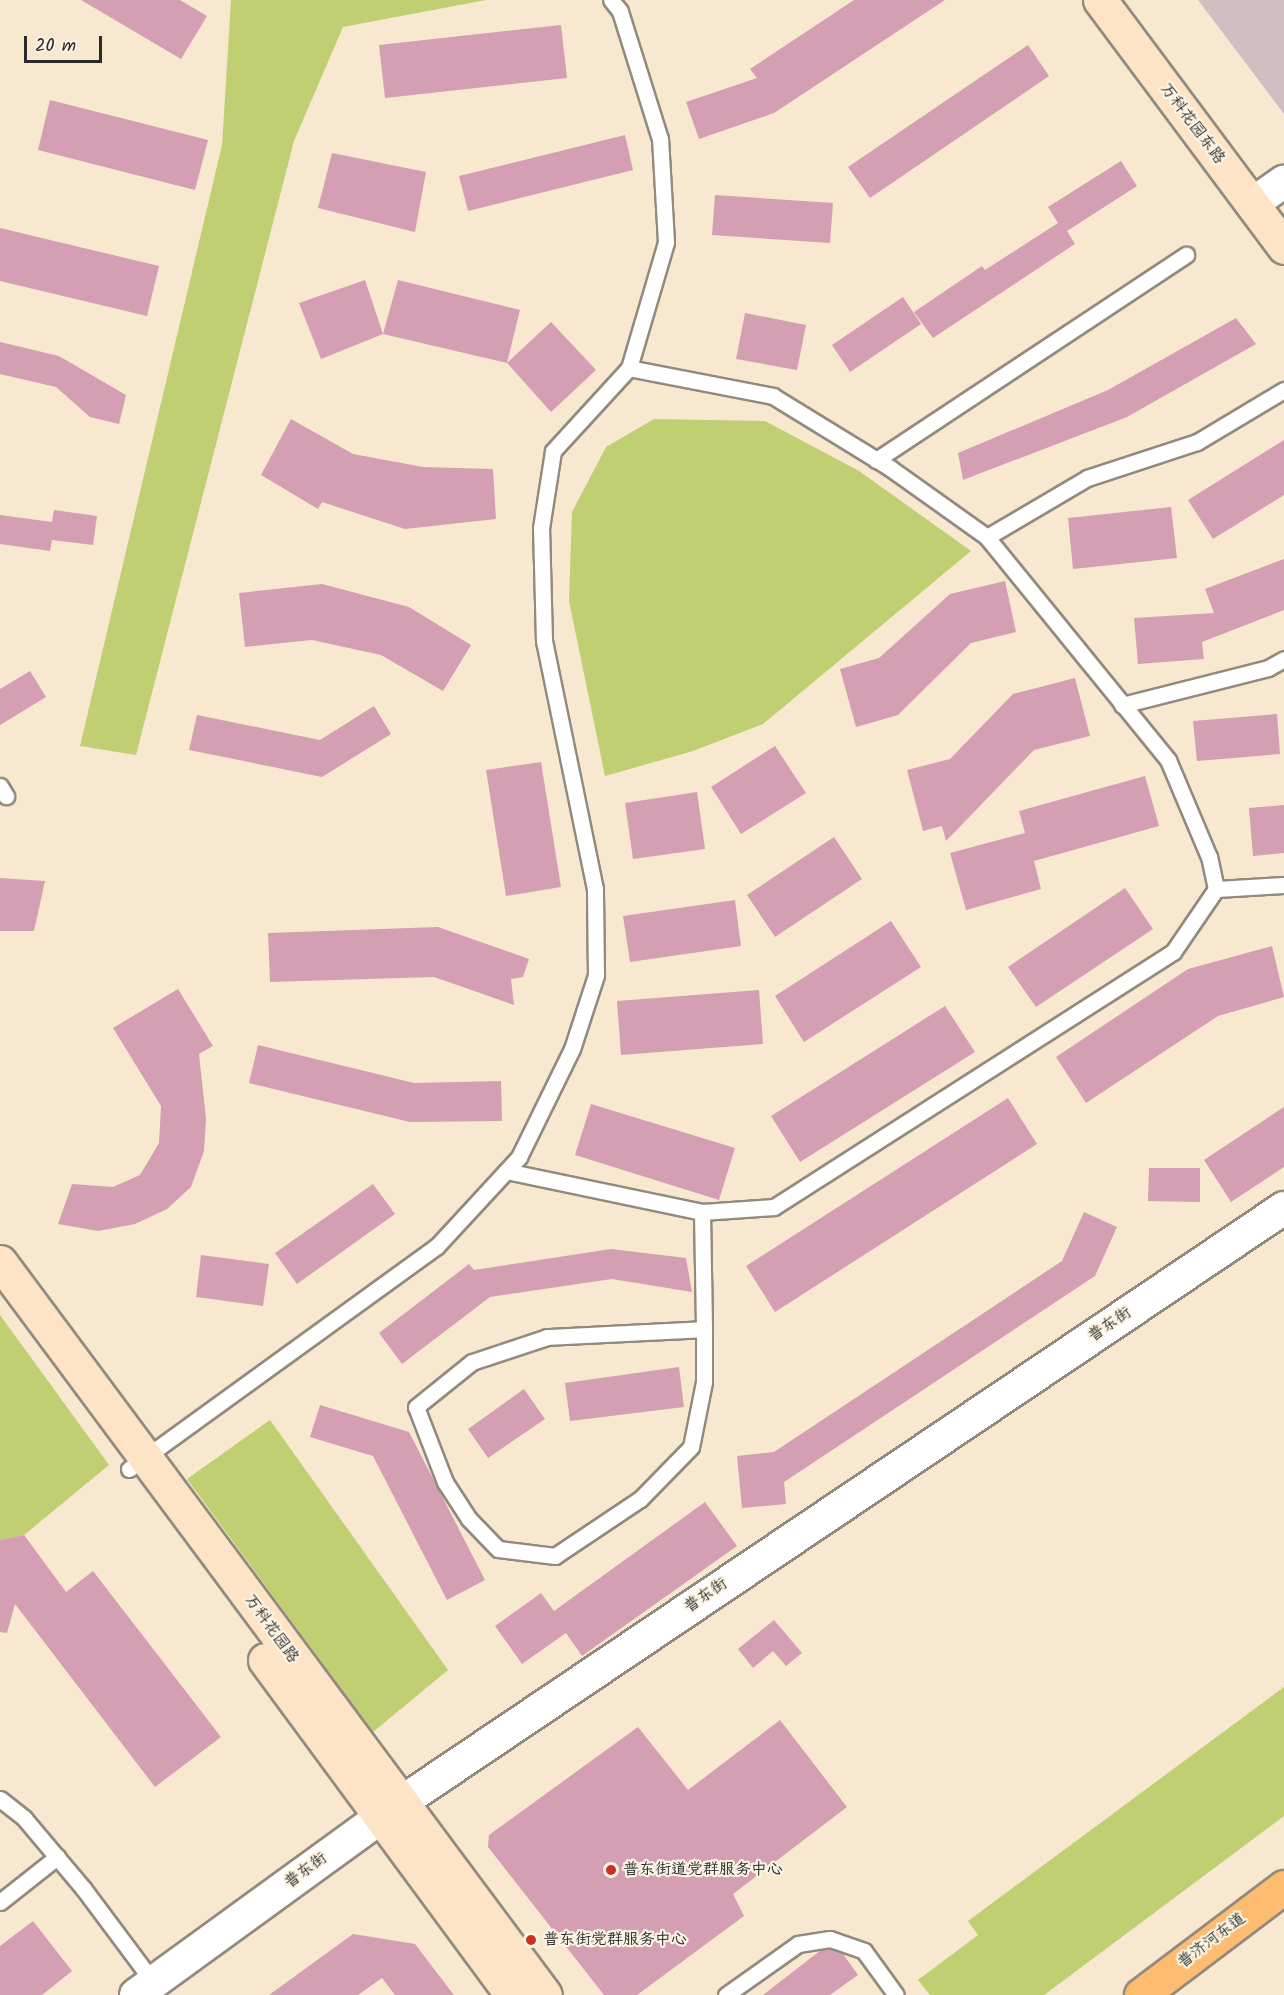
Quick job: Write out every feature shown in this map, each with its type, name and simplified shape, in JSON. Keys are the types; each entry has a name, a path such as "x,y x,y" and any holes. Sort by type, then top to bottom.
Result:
{"main road":[{"name":"普济河东道","path":"1141,1995 1284,1887"}],"street":[{"name":"万科花园东路","path":"1100,0 1284,247"},
{"path":"1252,204 1284,182"},
{"name":"普东街","path":"144,1989 389,1811 1284,1208"},
{"name":"万科花园路","path":"0,1262 137,1463 389,1811 512,1995"},
{"name":"万科花园路","path":"0,1298 137,1463"},
{"name":"万科花园路","path":"389,1811 545,1995"}],"lane":[{"path":"137,1463 437,1246 519,1157 572,1049 596,975 595,889 544,641 541,528 553,451 629,368 666,242 660,139 620,11 610,0"},
{"path":"876,460 1186,255"},
{"path":"506,1171 702,1212 774,1207 1173,952 1216,889 1209,857 1168,760 987,537 876,460 773,396 629,368"},
{"path":"987,537 1086,478 1197,442 1284,390"},
{"path":"1122,705 1268,668 1284,658"},
{"path":"1216,889 1284,885"},
{"path":"702,1212 704,1329 704,1382 691,1447 640,1499 555,1556 498,1549 469,1520 445,1482 416,1407 472,1362 547,1337 704,1329"},
{"path":"0,1799 24,1818 57,1857 144,1989"},
{"path":"0,1902 57,1857"},
{"path":"726,1995 798,1944 830,1939 864,1952 896,1995"}],"shaded area":[{"path":"1198,0 1284,0 1284,114"}],"green space":[{"path":"231,0 486,0 343,27 294,141 136,755 80,746 222,145"},
{"path":"654,419 765,421 859,471 971,551 763,724 693,751 605,776 569,601 572,512 606,447"},
{"path":"0,1315 109,1465 24,1535 0,1540"},
{"path":"270,1420 448,1670 373,1732 187,1479"},
{"path":"1284,1687 1284,1816 1044,1995 930,1995 918,1980 978,1935 968,1921"}],"building":[{"path":"81,0 180,0 207,16 181,59"},
{"path":"854,0 945,0 774,113 699,139 686,102 757,78 750,69"},
{"path":"561,25 567,78 385,98 379,45"},
{"path":"1028,45 1049,76 870,198 848,167"},
{"path":"50,100 208,140 195,190 38,150"},
{"path":"625,135 633,170 468,211 459,176"},
{"path":"332,153 426,172 415,232 318,208"},
{"path":"1121,161 1137,186 1067,231 1075,244 933,338 914,312 982,266 985,270 1058,223 1048,207"},
{"path":"715,195 833,203 830,243 712,235"},
{"path":"0,228 159,266 147,316 0,281"},
{"path":"365,280 383,334 321,359 299,303"},
{"path":"398,280 520,310 507,363 383,334"},
{"path":"903,297 921,324 850,372 832,345"},
{"path":"745,313 806,325 797,370 736,359"},
{"path":"1236,318 1256,344 1127,417 963,480 958,453 1108,390"},
{"path":"551,322 596,370 551,412 507,363"},
{"path":"0,342 59,356 126,395 119,424 90,417 56,387 0,374"},
{"path":"291,419 353,454 423,467 493,469 496,519 405,529 322,502 318,509 261,475"},
{"path":"1284,440 1284,495 1213,539 1188,500"},
{"path":"1171,507 1177,558 1073,569 1068,518"},
{"path":"54,510 97,516 93,545 52,540 50,551 0,544 0,515 52,522"},
{"path":"1284,559 1284,610 1202,642 1204,659 1138,664 1134,618 1214,613 1205,589"},
{"path":"1005,581 1016,632 971,643 898,715 856,727 840,669 879,658 950,594"},
{"path":"322,584 409,607 471,645 443,691 381,655 312,640 245,647 239,593"},
{"path":"30,671 46,697 0,725 0,689"},
{"path":"1075,678 1090,736 1034,750 946,841 942,826 923,831 907,770 950,759 1013,694"},
{"path":"374,706 391,734 322,777 189,750 197,715 320,740"},
{"path":"1277,714 1280,754 1197,761 1193,721"},
{"path":"775,746 806,793 741,834 711,787"},
{"path":"541,762 561,887 506,896 486,770"},
{"path":"1145,776 1159,826 1034,861 1041,889 966,910 950,853 1025,833 1019,811"},
{"path":"697,792 705,849 633,859 625,803"},
{"path":"1284,805 1284,853 1253,856 1249,808"},
{"path":"834,837 862,879 775,937 747,895"},
{"path":"0,878 45,881 34,931 0,931"},
{"path":"1125,888 1153,929 1036,1007 1008,967"},
{"path":"735,900 741,946 630,962 623,916"},
{"path":"891,921 921,967 804,1042 775,996"},
{"path":"438,927 529,959 523,977 511,979 514,1005 434,977 270,982 268,933"},
{"path":"1272,946 1284,997 1218,1016 1086,1103 1056,1057 1188,969"},
{"path":"178,989 213,1046 199,1054 206,1119 204,1151 191,1187 167,1209 135,1224 98,1231 58,1224 72,1184 113,1187 140,1175 159,1143 161,1106 113,1028"},
{"path":"759,990 763,1044 621,1055 617,1001"},
{"path":"945,1006 975,1052 800,1162 771,1116"},
{"path":"258,1045 414,1083 501,1081 502,1121 410,1122 249,1083"},
{"path":"1008,1098 1037,1144 775,1312 746,1266"},
{"path":"591,1104 735,1148 719,1200 575,1155"},
{"path":"1284,1107 1284,1167 1231,1202 1204,1160"},
{"path":"1149,1168 1200,1168 1200,1202 1148,1201"},
{"path":"373,1184 395,1214 297,1284 275,1253"},
{"path":"1084,1212 1117,1227 1095,1276 784,1482 786,1504 742,1508 737,1456 774,1452 1062,1261"},
{"path":"611,1249 686,1258 692,1292 612,1279 490,1297 402,1364 379,1333 469,1264 474,1270"},
{"path":"201,1255 269,1264 263,1306 196,1297"},
{"path":"679,1367 684,1407 570,1421 565,1383"},
{"path":"524,1389 545,1419 488,1458 468,1429"},
{"path":"320,1405 409,1432 485,1580 447,1600 373,1456 310,1437"},
{"path":"705,1502 737,1546 582,1656 566,1633 522,1664 495,1626 541,1593 554,1611"},
{"path":"24,1535 66,1592 93,1571 221,1737 155,1787 15,1604 7,1633 0,1632 0,1540"},
{"path":"774,1620 802,1653 786,1666 773,1651 753,1668 738,1649"},
{"name":"普东街道党群服务中心","path":"780,1720 847,1807 733,1894 744,1916 637,1995 604,1995 488,1847 489,1835 638,1727 688,1790"},
{"path":"33,1921 72,1971 42,1995 0,1995 0,1946"},
{"path":"353,1934 415,1944 454,1995 395,1995 382,1978 358,1995 269,1995"},
{"path":"829,1949 843,1954 858,1975 830,1995 763,1995 821,1950"}],"place":[{"name":"普东街道党群服务中心","path":"611,1870"},
{"name":"普东街党群服务中心","path":"531,1940"}]}
